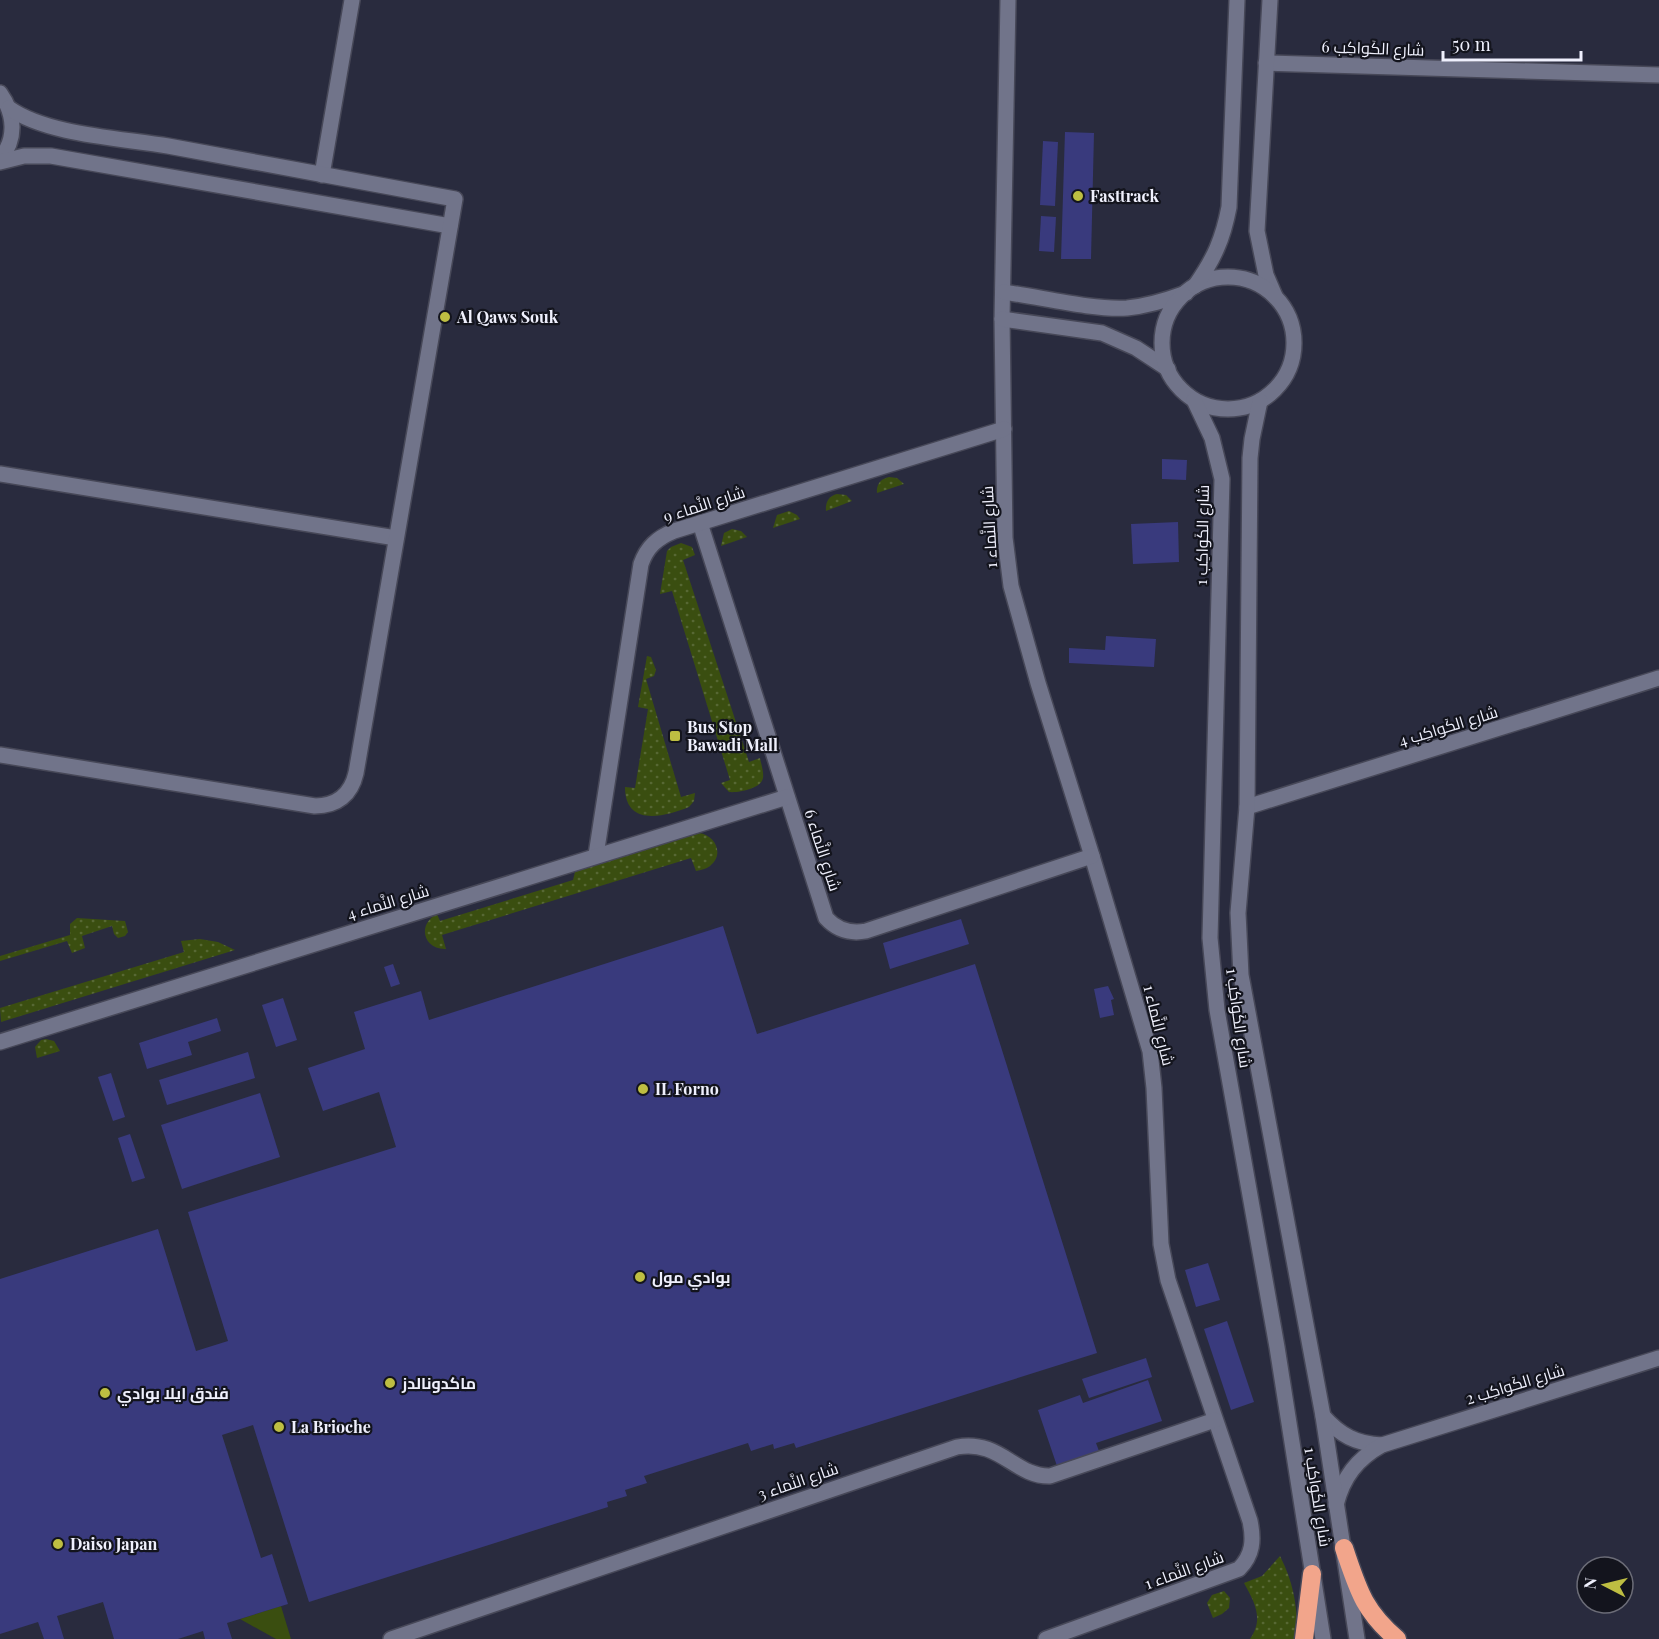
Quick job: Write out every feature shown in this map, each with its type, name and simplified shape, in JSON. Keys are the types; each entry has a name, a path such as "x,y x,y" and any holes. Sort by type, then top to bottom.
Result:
{"highway":[{"path":"1344,1548 1362,1600 1374,1617 1397,1639"},
{"path":"1304,1639 1312,1574"}],"street":[{"path":"322,175 352,0"},
{"name":"شارع النَّماء 1","path":"1008,0 1002,319 1005,538 1008,571 1038,682 1150,1051 1154,1088 1161,1244 1165,1268 1250,1521 1253,1538 1245,1563 1231,1573 1046,1639"},
{"path":"1238,0 1229,207 1225,229 1218,249 1190,289 1172,309 1164,328 1163,349 1168,369 1178,387 1194,400 1227,410 1239,409 1260,401 1279,385 1291,364 1294,352 1289,316 1275,296 1266,275 1257,231 1270,0"},
{"name":"شارع الكَواكِب 6","path":"1266,63 1659,75"},
{"path":"0,93 9,108 12,131 10,143 0,161"},
{"path":"0,755 315,806 326,806 338,802 347,795 356,773 455,199 46,126 27,119 9,108"},
{"path":"0,161 24,156 51,156 450,226"},
{"path":"1003,291 1127,308 1147,305 1218,278 1254,282 1275,296"},
{"path":"1002,319 1102,333 1136,348 1168,369"},
{"name":"شارع الكَواكِب 1","path":"1194,400 1212,438 1222,479 1210,938 1214,979 1277,1347 1323,1639"},
{"name":"شارع الكَواكِب 1","path":"1260,401 1250,458 1247,807 1238,913 1241,975 1323,1416 1357,1639"},
{"name":"شارع النَّماء 9","path":"596,855 641,564 644,555 657,540 665,535 1004,429"},
{"path":"0,474 396,537"},
{"name":"شارع النَّماء 6","path":"700,524 826,918 837,928 851,932 866,931 1092,856"},
{"name":"شارع الكَواكِب 4","path":"1247,807 1659,678"},
{"name":"شارع النَّماء 4","path":"0,1042 787,797"},
{"name":"شارع الكَواكِب 2","path":"1336,1505 1347,1475 1362,1458 1382,1445 1659,1358"},
{"name":"شارع الكَواكِب 2","path":"1323,1416 1343,1435 1355,1441 1382,1445"},
{"name":"شارع النَّماء 3","path":"391,1639 957,1447 967,1445 989,1448 1032,1473 1050,1476 1215,1420"}],"green space":[{"path":"889,477 897,478 904,484 877,493 879,483"},
{"path":"837,494 846,495 852,501 826,511 828,500"},
{"path":"789,511 800,519 773,528 777,515"},
{"path":"732,529 741,531 747,537 721,546 724,533"},
{"path":"681,543 692,547 695,555 683,560 749,762 760,758 763,771 763,778 758,785 738,792 729,792 721,783 730,780 672,591 660,594 667,551"},
{"path":"647,656 651,657 656,670 654,676 646,679 681,797 695,793 694,801 689,807 658,816 639,814 631,808 625,787 635,788 648,709 638,707"},
{"path":"699,833 710,837 717,851 714,861 705,869 696,871 691,858 442,935 446,949 432,945 425,936 427,924 437,914 440,921 573,880 575,872"},
{"path":"77,918 125,921 128,932 125,936 118,938 112,926 82,936 85,948 72,953 67,941 0,961 0,956 70,935 70,924"},
{"path":"200,939 218,942 235,950 1,1022 0,1008 184,952 181,941"},
{"path":"41,1040 54,1041 60,1051 37,1058 35,1047"},
{"path":"1280,1556 1289,1576 1294,1596 1297,1639 1250,1639 1257,1625 1257,1618 1254,1604 1244,1583 1262,1576"},
{"path":"1224,1591 1230,1598 1229,1608 1213,1618 1207,1603 1212,1595"},
{"path":"281,1606 291,1639 276,1639 240,1619"}],"building":[{"name":"Fasttrack","path":"1065,132 1094,133 1091,259 1061,259"},
{"path":"1043,141 1058,142 1055,206 1040,205"},
{"path":"1041,216 1056,217 1054,252 1039,251"},
{"path":"1162,459 1187,460 1186,480 1162,479"},
{"path":"1178,522 1179,562 1133,564 1131,524"},
{"path":"1106,636 1156,639 1154,667 1069,663 1069,648 1105,650"},
{"path":"961,919 969,944 890,969 883,943"},
{"name":"بوادي مول","path":"723,926 757,1034 975,964 1097,1353 796,1448 794,1443 774,1449 773,1444 751,1451 748,1443 644,1476 647,1483 625,1490 627,1496 607,1502 608,1507 309,1602 253,1425 222,1435 261,1558 272,1554 288,1604 227,1623 232,1639 205,1639 203,1631 178,1639 114,1639 103,1602 57,1616 64,1639 44,1639 38,1622 0,1634 0,1279 158,1229 196,1351 228,1341 188,1212 396,1147 379,1092 323,1111 308,1068 365,1049 354,1012 421,991 429,1020"},
{"path":"393,964 400,984 391,987 384,967"},
{"path":"1108,986 1114,999 1111,1000 1114,1015 1100,1018 1094,989"},
{"path":"283,998 297,1040 276,1047 262,1005"},
{"path":"217,1018 221,1031 188,1042 192,1055 147,1069 139,1043"},
{"path":"248,1052 255,1078 167,1105 159,1080"},
{"path":"111,1073 125,1117 113,1121 98,1077"},
{"path":"260,1093 280,1157 182,1189 161,1125"},
{"path":"130,1134 145,1178 132,1182 118,1138"},
{"path":"1208,1263 1220,1300 1196,1307 1185,1270"},
{"path":"1227,1321 1254,1402 1231,1410 1204,1329"},
{"path":"1146,1358 1152,1377 1089,1398 1082,1379"},
{"path":"1148,1380 1162,1421 1096,1443 1099,1451 1057,1466 1038,1410 1080,1395 1083,1403"}],"place":[{"name":"Fasttrack","path":"1078,196"},
{"name":"Al Qaws Souk","path":"445,317"},
{"name":"Bus Stop Bawadi Mall","path":"675,736"},
{"name":"IL Forno","path":"643,1089"},
{"name":"بوادي مول","path":"640,1277"},
{"name":"ماكدونالدز","path":"390,1383"},
{"name":"فندق ايلا بوادي","path":"105,1393"},
{"name":"La Brioche","path":"279,1427"},
{"name":"Daiso Japan","path":"58,1544"}]}
